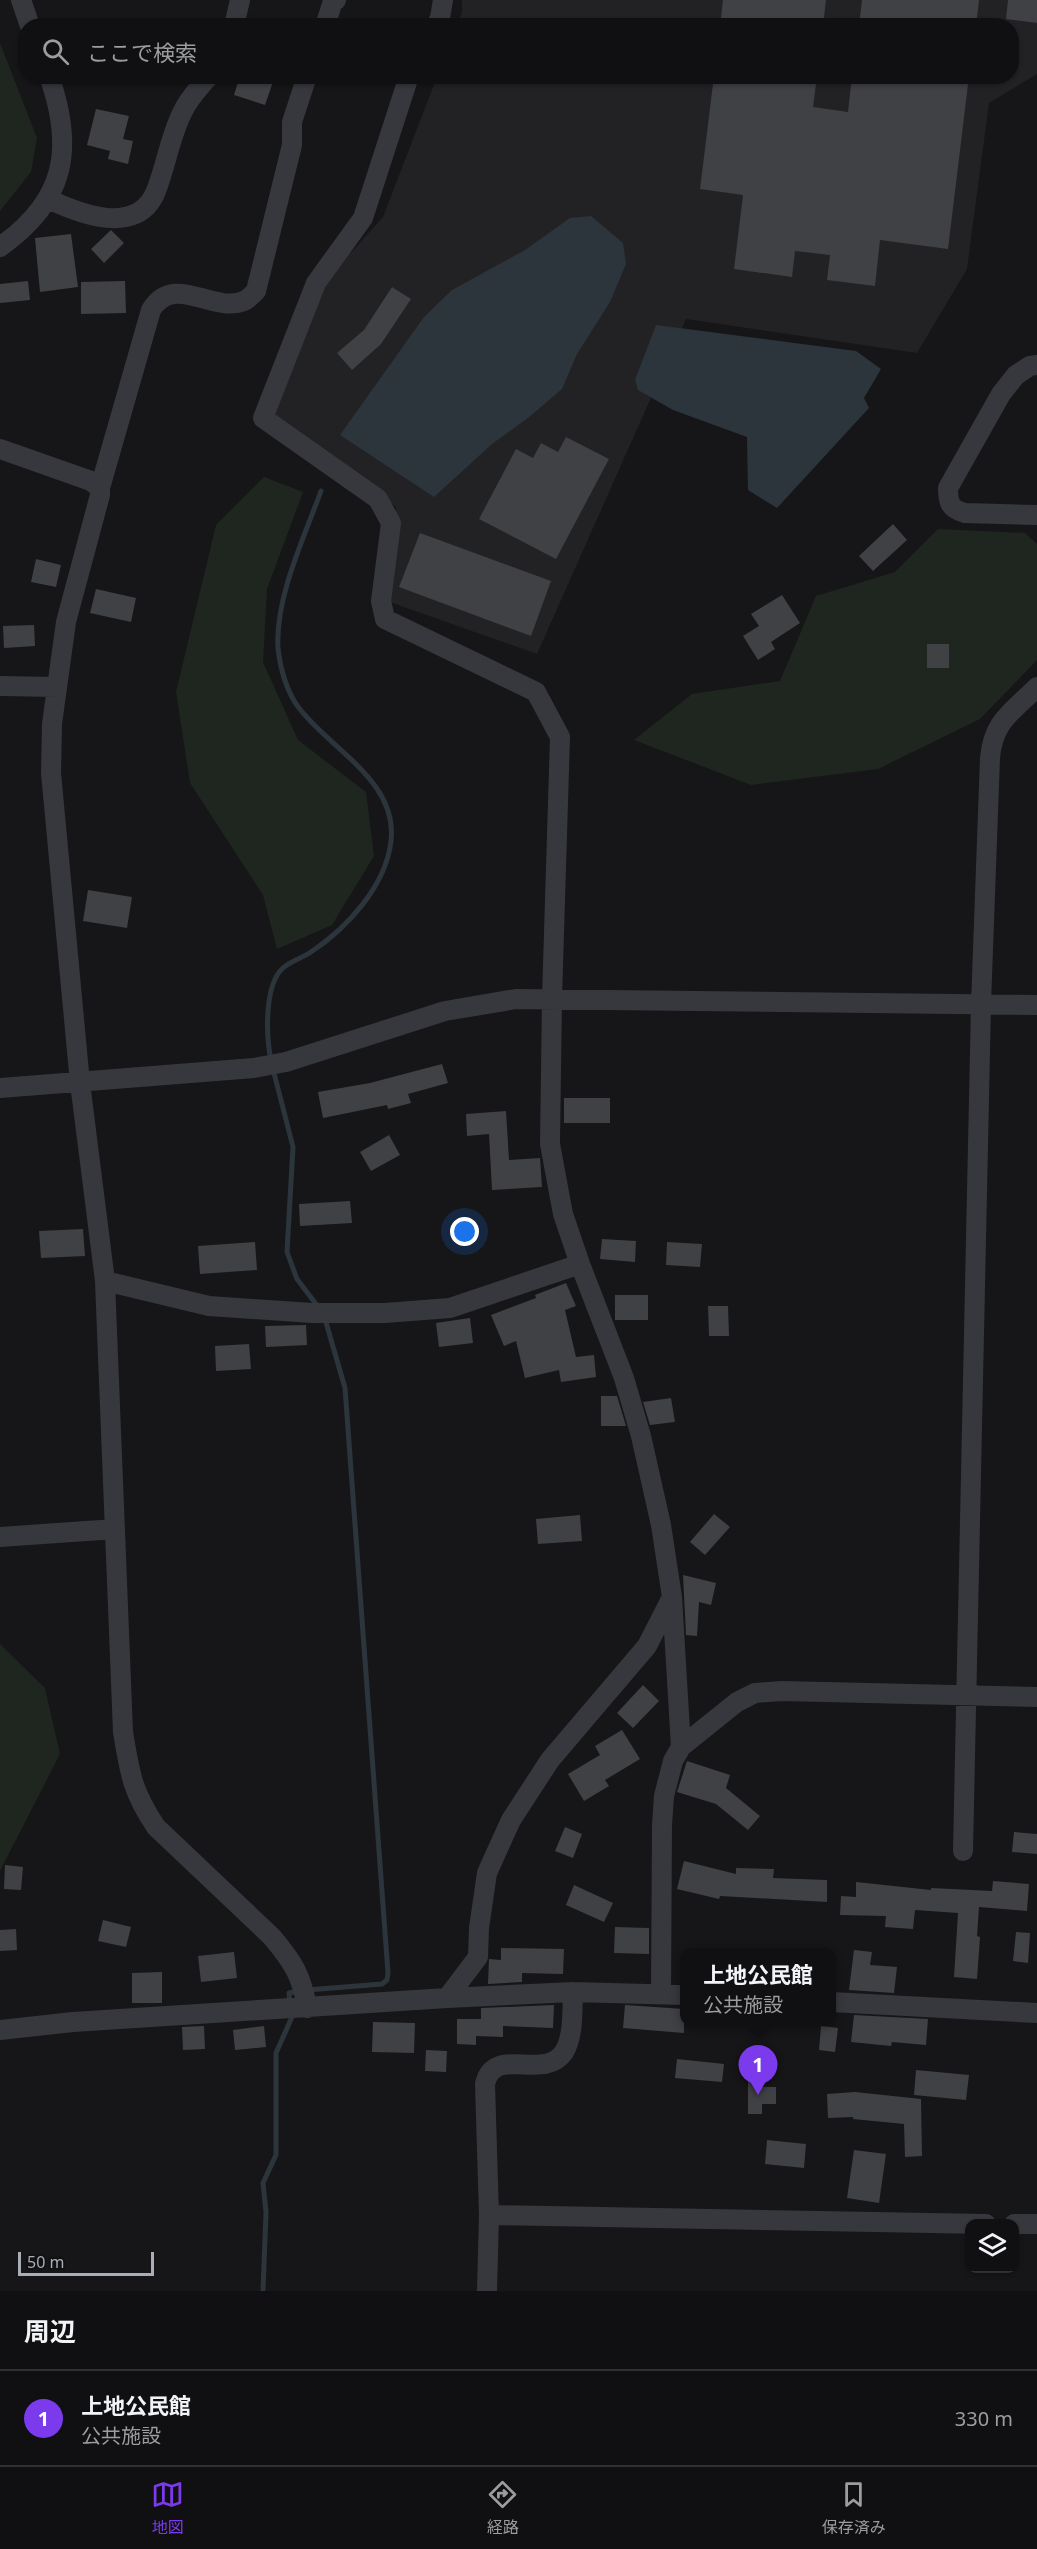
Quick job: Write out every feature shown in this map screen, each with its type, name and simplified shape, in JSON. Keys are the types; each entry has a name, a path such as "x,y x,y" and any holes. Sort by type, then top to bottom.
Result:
{"street":[{"path":"21,0 27,18"},
{"path":"236,18 240,0"},
{"path":"328,18 333,1 336,0"},
{"path":"440,18 443,0"},
{"path":"0,247 31,221 54,190 60,172 60,124 52,84"},
{"path":"48,199 79,214 99,218 124,218 142,211 155,194 181,113 202,84"},
{"path":"304,84 292,122 292,145 256,291 246,300 227,304 184,293 170,294 158,298 151,310 100,488 66,622 52,724 51,773 80,1083 105,1281 123,1732 131,1781 142,1807 156,1827 287,1955 303,1983 307,2008"},
{"path":"406,84 363,218 316,283 263,418 378,499 391,523 381,601 385,619 536,692 561,737 552,998 550,1144 563,1214 624,1378 641,1436 661,1525 672,1597 681,1748"},
{"path":"1037,365 1030,366 1016,375 1001,394 948,488 948,501 954,510 965,513 1037,515"},
{"path":"0,450 91,481 100,488"},
{"path":"0,686 56,687"},
{"path":"963,1851 981,1004 991,739 996,728 1037,687"},
{"path":"0,1088 254,1068 286,1062 446,1011 516,999 1037,1005"},
{"path":"105,1281 208,1306 333,1314 385,1313 450,1308 580,1264"},
{"path":"0,1537 115,1529"},
{"path":"447,1998 478,1958 479,1928 487,1873 512,1820 550,1760 647,1646 672,1597"},
{"path":"661,1993 664,1796 673,1761 681,1748 737,1702 755,1693 782,1691 1037,1697"},
{"path":"487,2291 489,2215 485,2084 487,2076 492,2069 501,2064 537,2066 549,2064 558,2059 565,2050 571,2026 573,1992"},
{"path":"0,2030 73,2022 447,1998 573,1992 680,1995"},
{"path":"836,2002 1037,2013"},
{"path":"489,2215 965,2223"},
{"path":"1019,2224 1037,2224"}],"shaded area":[{"path":"462,0 1037,0 1037,74 989,103 967,269 917,353 686,319 537,654 387,601 396,507 272,418 326,280 383,217 434,84 1019,84 1019,18 460,18"},
{"path":"0,43 37,138 31,172 0,211"},
{"path":"591,216 623,243 626,264 610,302 577,354 562,389 492,444 434,497 340,435 424,317 452,290 525,250 570,218"},
{"path":"656,325 856,351 881,369 864,398 869,408 777,508 748,490 747,437 673,410 638,390 635,380"},
{"path":"264,477 303,492 267,589 263,662 298,740 366,792 374,856 332,925 277,949 263,895 190,783 176,692 216,525"},
{"path":"938,529 1025,533 1037,544 1037,660 980,719 878,769 751,785 634,740 692,694 780,681 816,596 895,572"},
{"path":"0,1644 45,1688 60,1754 0,1871"}],"building":[{"path":"723,0 826,0 824,18 721,18"},
{"path":"862,0 979,0 977,18 860,18"},
{"path":"1008,0 1037,0 1037,23 1019,21 1019,18 1006,18"},
{"path":"237,84 272,84 265,105 234,95"},
{"path":"713,84 816,84 813,107 848,112 851,84 968,84 948,249 880,240 875,286 827,280 830,255 795,251 792,277 734,269 743,195 700,189"},
{"path":"96,109 129,116 123,139 133,141 128,164 108,159 110,151 87,145"},
{"path":"111,230 124,243 104,263 91,249"},
{"path":"71,234 78,287 40,292 35,238"},
{"path":"28,281 30,300 0,303 0,284"},
{"path":"125,281 126,313 81,314 81,282"},
{"path":"392,287 411,299 381,344 352,370 337,353 364,330"},
{"path":"566,437 609,459 556,559 479,519 516,449 533,458 541,443 558,452"},
{"path":"893,524 907,540 873,571 859,556"},
{"path":"420,533 551,581 531,636 399,587"},
{"path":"36,559 61,565 56,587 31,582"},
{"path":"96,589 136,598 131,622 90,613"},
{"path":"782,595 800,623 771,642 775,649 758,660 743,636 759,626 751,614"},
{"path":"34,625 35,646 4,648 3,626"},
{"path":"927,644 949,644 949,668 927,668"},
{"path":"88,890 132,897 127,928 83,921"},
{"path":"442,1064 448,1083 408,1094 411,1103 388,1109 387,1105 323,1118 318,1092 370,1083"},
{"path":"564,1098 610,1098 610,1123 564,1123"},
{"path":"506,1111 509,1160 540,1158 542,1187 492,1190 489,1134 467,1136 466,1114"},
{"path":"389,1135 400,1155 371,1171 360,1152"},
{"path":"350,1201 352,1223 300,1226 299,1204"},
{"path":"83,1229 85,1256 41,1258 39,1231"},
{"path":"602,1239 636,1241 635,1262 600,1259"},
{"path":"255,1242 257,1270 200,1274 198,1246"},
{"path":"667,1242 702,1244 700,1267 666,1265"},
{"path":"566,1283 576,1306 565,1310 576,1357 594,1355 596,1377 561,1382 559,1370 525,1378 516,1341 504,1346 491,1315 536,1298 535,1295"},
{"path":"615,1295 648,1295 648,1320 615,1320"},
{"path":"708,1306 728,1306 729,1336 709,1336"},
{"path":"470,1318 473,1343 439,1347 436,1323"},
{"path":"306,1325 307,1345 266,1347 265,1326"},
{"path":"249,1344 251,1369 216,1371 215,1346"},
{"path":"601,1396 617,1396 626,1426 601,1426"},
{"path":"671,1398 675,1422 650,1425 643,1402"},
{"path":"714,1514 730,1527 705,1555 690,1542"},
{"path":"580,1515 582,1541 538,1544 536,1519"},
{"path":"683,1575 716,1583 711,1605 699,1602 697,1636 686,1635"},
{"path":"643,1685 659,1701 633,1728 617,1713"},
{"path":"622,1730 640,1759 605,1780 609,1786 584,1801 568,1774 600,1755 595,1746"},
{"path":"687,1761 730,1775 726,1788 760,1816 748,1830 716,1804 677,1792"},
{"path":"565,1827 582,1834 573,1858 555,1851"},
{"path":"1014,1832 1037,1834 1037,1854 1012,1852"},
{"path":"684,1861 736,1874 736,1868 774,1869 773,1878 827,1880 827,1902 720,1896 719,1899 677,1889"},
{"path":"5,1865 23,1867 21,1890 4,1889"},
{"path":"993,1881 1029,1884 1027,1911 979,1907 977,1936 980,1937 977,1979 954,1977 958,1913 915,1910 913,1929 885,1927 886,1916 840,1915 841,1896 856,1897 856,1882 931,1890 931,1888 992,1891"},
{"path":"574,1885 613,1903 604,1922 566,1905"},
{"path":"103,1920 131,1927 126,1947 98,1941"},
{"path":"615,1927 649,1928 649,1954 614,1953"},
{"path":"16,1929 17,1950 0,1951 0,1930"},
{"path":"1016,1932 1030,1933 1028,1963 1013,1961"},
{"path":"501,1948 564,1949 563,1974 522,1973 522,1982 488,1984 489,1959 501,1960"},
{"path":"854,1950 872,1952 870,1965 897,1967 894,1993 849,1990"},
{"path":"234,1952 237,1978 201,1982 198,1956"},
{"path":"162,1972 162,2003 132,2003 132,1973"},
{"path":"554,2005 553,2028 503,2026 503,2037 476,2036 476,2045 457,2044 457,2019 481,2019 481,2008"},
{"path":"625,2005 680,2009 680,2026 684,2026 684,2033 623,2028"},
{"path":"854,2015 928,2019 926,2045 892,2042 891,2046 851,2042"},
{"path":"373,2022 415,2023 414,2053 372,2052"},
{"path":"204,2026 205,2049 183,2050 182,2027"},
{"path":"264,2026 266,2047 235,2050 233,2030"},
{"path":"821,2026 838,2028 835,2052 819,2050"},
{"path":"426,2050 447,2051 446,2072 425,2071"},
{"path":"677,2059 724,2064 722,2082 675,2078"},
{"path":"916,2070 969,2075 966,2100 914,2095"},
{"path":"748,2072 762,2072 762,2087 776,2087 776,2104 762,2104 762,2114 748,2114"},
{"path":"855,2092 921,2099 922,2156 905,2157 904,2124 853,2119 853,2117 828,2118 827,2094"},
{"path":"767,2140 806,2144 804,2168 765,2164"},
{"path":"854,2150 886,2154 879,2203 847,2198"}],"waterway":[{"path":"271,1060 268,1011 272,986 277,976 283,968 325,942 363,904 381,874 388,858 391,841 390,820 384,801 360,768 299,708 288,688 280,664 278,629 281,609 292,568 321,491"},
{"path":"273,1069 293,1147 287,1252 297,1279 319,1308"},
{"path":"307,1990 382,1984 387,1980 388,1973 345,1388 325,1319"},
{"path":"290,2004 289,1993 298,1991"},
{"path":"263,2291 266,2212 263,2183 276,2155 276,2053 292,2017 291,2013"}],"place":[{"name":"上地公民館","path":"758,2095"}]}
